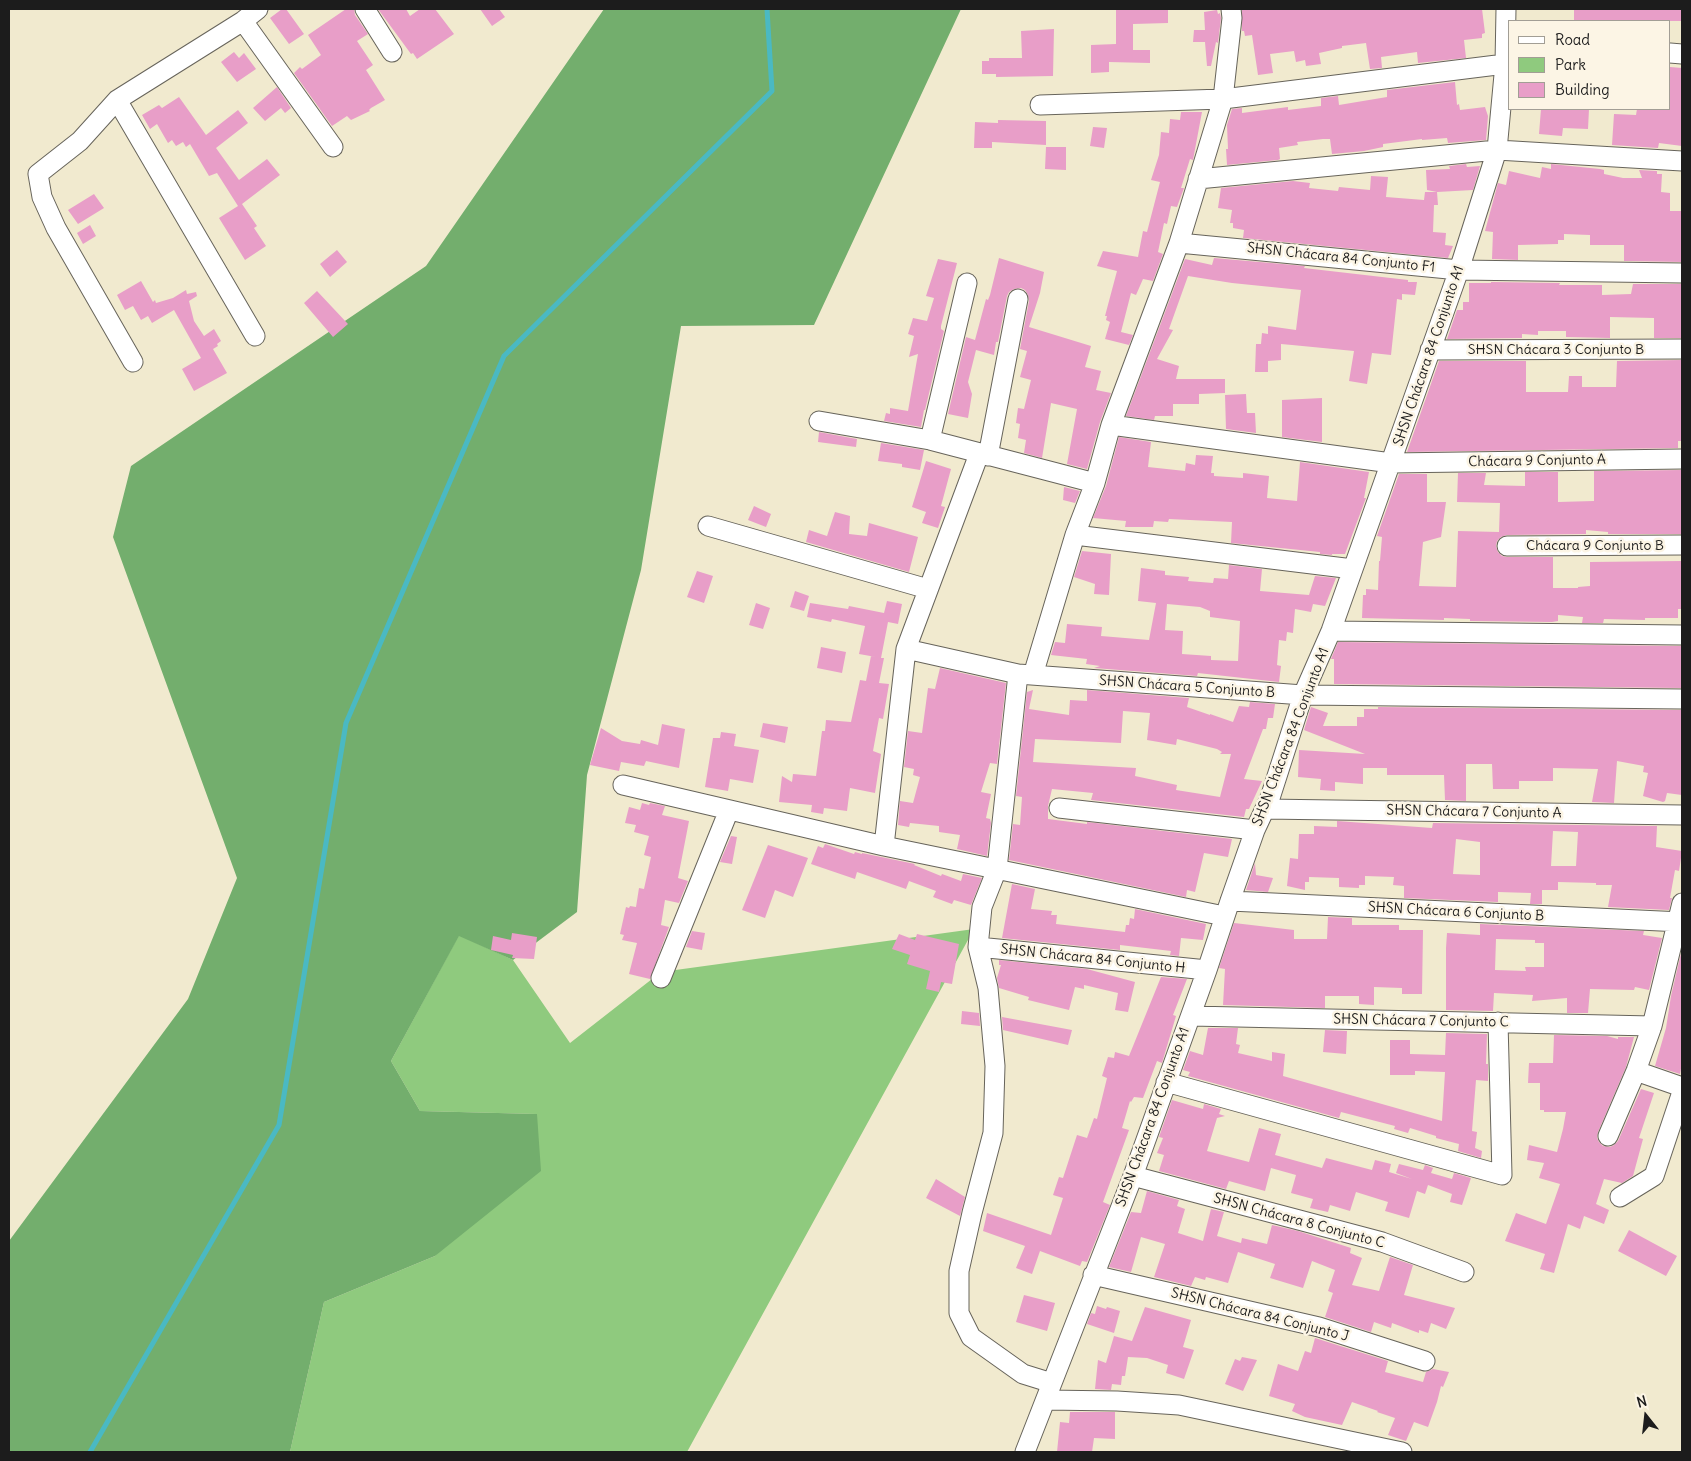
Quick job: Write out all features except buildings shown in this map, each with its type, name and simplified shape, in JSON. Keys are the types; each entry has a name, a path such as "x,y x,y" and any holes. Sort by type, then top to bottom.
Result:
{"street":[{"path":"365,9 392,52"},
{"path":"1231,9 1232,18 1223,99 1179,243 1112,425 1096,483 1075,535 1026,675 997,869 982,907 978,947 988,988 995,1066 993,1133 959,1271 959,1313 971,1337 1049,1392 1117,1401 1179,1405 1402,1452"},
{"name":"SHSN Chácara 84 Conjunto A1","path":"1025,1452 1133,1176 1191,1016 1227,908 1255,830 1265,808 1303,695 1332,631 1459,270 1497,150 1508,36 1506,9"},
{"path":"134,362 56,228 42,197 38,174 80,141 117,100 250,15 333,147"},
{"path":"1040,105 1223,99 1505,64"},
{"path":"117,100 255,336"},
{"path":"1198,179 1497,150 1682,161"},
{"name":"SHSN Chácara 84 Conjunto F1","path":"1179,243 1459,270 1682,273"},
{"path":"930,440 967,283"},
{"path":"884,846 906,650 928,589 983,455 1018,299"},
{"name":"SHSN Chácara 3 Conjunto B","path":"1430,350 1682,349"},
{"path":"820,421 930,440 1096,483"},
{"name":"Chácara 9 Conjunto A","path":"1112,425 1391,463 1682,459"},
{"path":"708,526 928,589"},
{"path":"1075,535 1353,569"},
{"name":"Chácara 9 Conjunto B","path":"1507,546 1682,546"},
{"path":"1332,631 1682,635"},
{"name":"SHSN Chácara 5 Conjunto B","path":"906,650 1026,675 1303,695 1682,699"},
{"name":"SHSN Chácara 6 Conjunto B","path":"622,785 884,846 997,869 1227,908 1680,922"},
{"path":"1059,808 1255,830"},
{"name":"SHSN Chácara 7 Conjunto A","path":"1265,808 1682,814"},
{"path":"661,978 729,810"},
{"path":"1608,1136 1636,1071 1652,1026 1680,922 1682,902"},
{"name":"SHSN Chácara 84 Conjunto H","path":"978,947 1207,970"},
{"name":"SHSN Chácara 7 Conjunto C","path":"1191,1016 1652,1026"},
{"path":"1166,1082 1502,1175 1498,1022"},
{"path":"1636,1071 1682,1086"},
{"path":"1620,1197 1654,1176 1682,1092"},
{"name":"SHSN Chácara 8 Conjunto C","path":"1133,1176 1382,1242 1464,1272"},
{"name":"SHSN Chácara 84 Conjunto J","path":"1093,1275 1318,1327 1425,1361"}],"green space":[{"path":"604,9 961,9 814,325 681,326 641,570 587,775 577,912 513,960 459,936 391,1061 420,1111 537,1114 541,1171 435,1256 324,1302 290,1452 9,1452 9,1241 188,999 237,878 113,537 131,466 426,266"},
{"path":"974,929 687,1452 290,1452 324,1302 435,1256 536,1114 420,1111 391,1061 459,935 513,960 570,1043 661,972"}],"waterway":[{"path":"90,1452 279,1125 346,723 504,356 772,91 767,9"}]}
